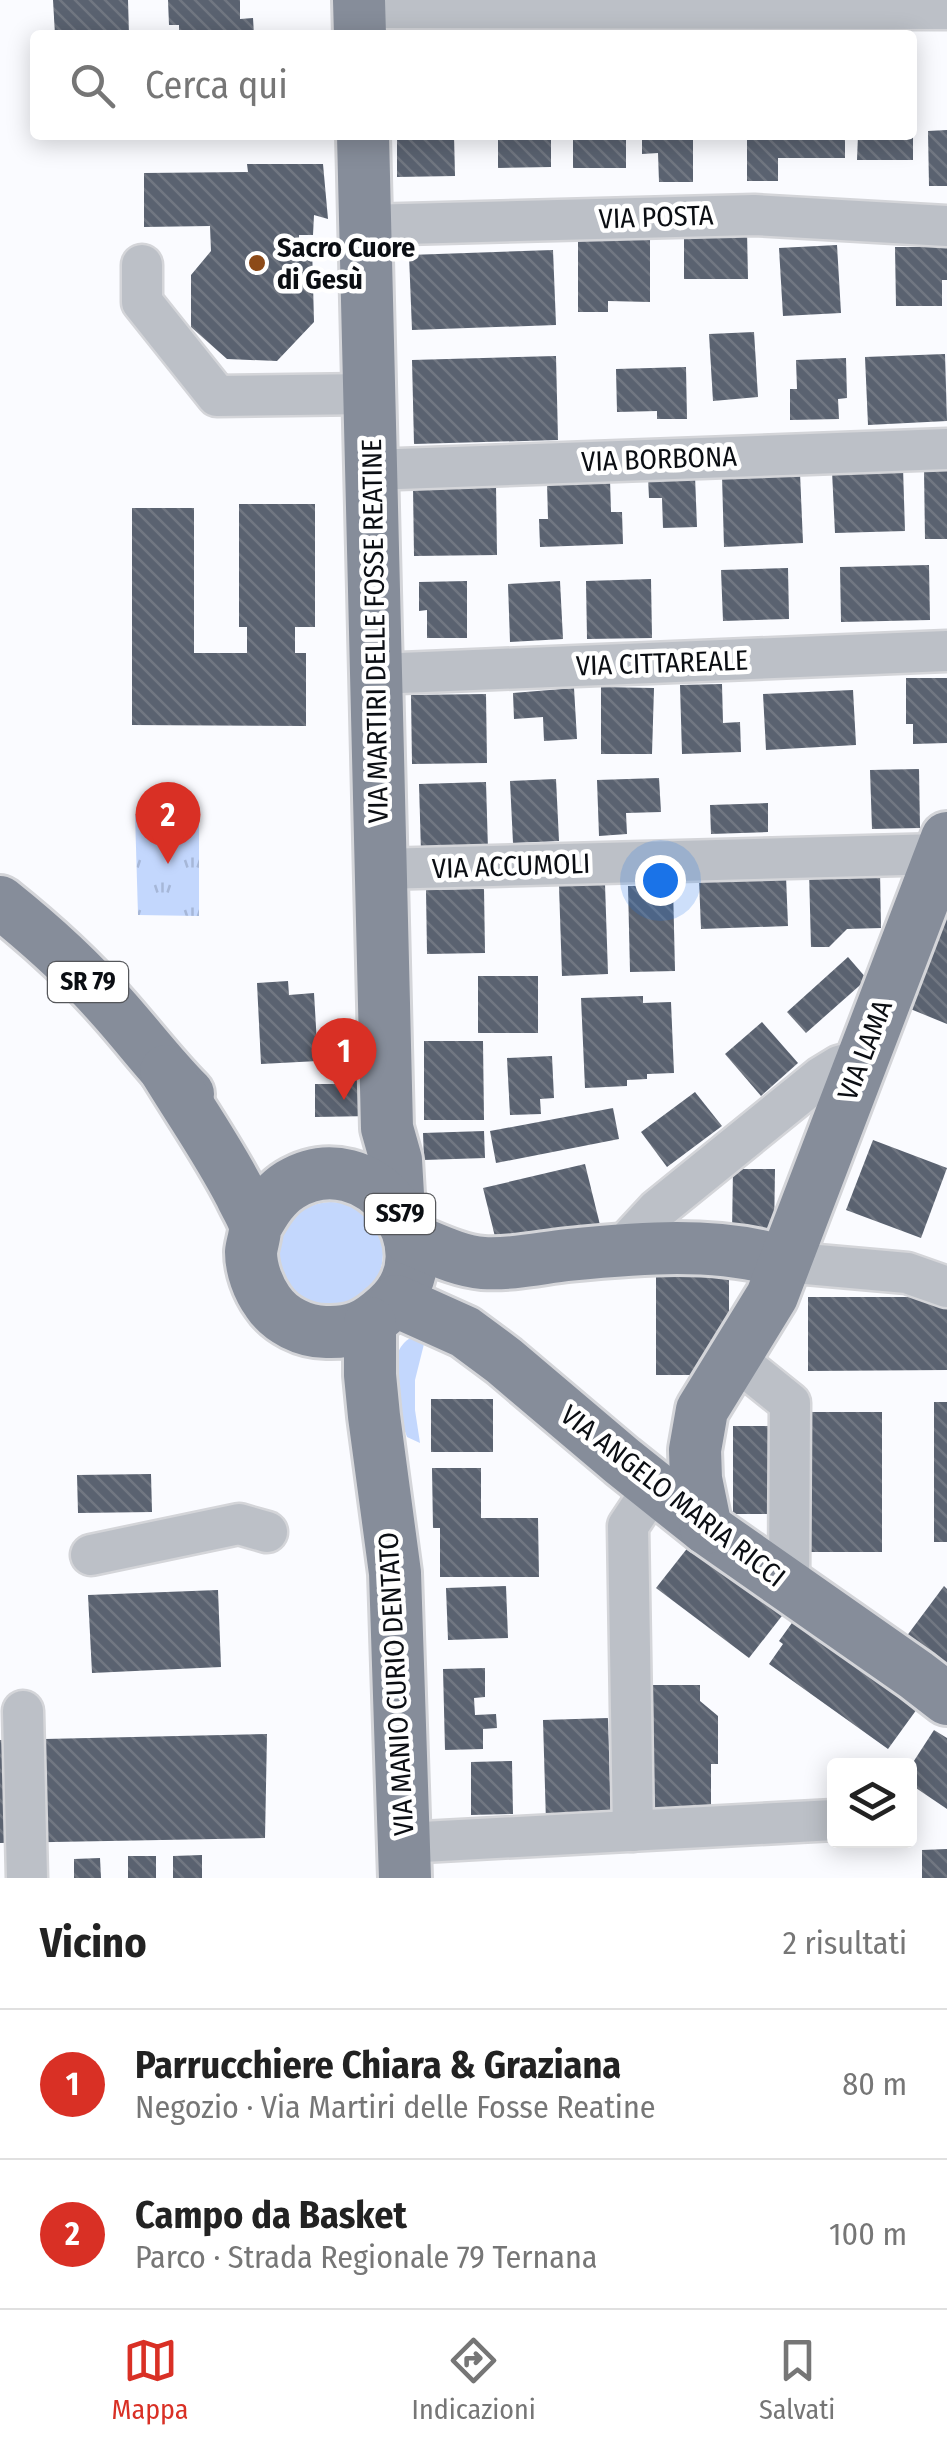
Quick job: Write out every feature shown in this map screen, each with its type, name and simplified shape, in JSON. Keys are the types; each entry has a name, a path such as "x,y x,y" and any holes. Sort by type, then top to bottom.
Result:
{"main road":[{"name":"VIA MARTIRI DELLE FOSSE REATINE","path":"363,140 390,1210"},
{"name":"VIA LAMA","path":"706,1528 696,1479 695,1450 702,1410 772,1296 944,846"},
{"name":"SR 79","path":"0,902 50,942 111,1005 166,1071 229,1135 290,1186"},
{"name":"SR 79","path":"166,1071 226,1166 256,1226 251,1253 256,1280 269,1304 290,1322 316,1332"},
{"name":"SS79","path":"290,1186 326,1174 345,1176 390,1210 411,1260 406,1282 383,1312"},
{"path":"256,1226 270,1203 290,1186"},
{"path":"390,1210 449,1255 484,1263 620,1250 695,1249 784,1262"},
{"path":"457,1327 454,1300 460,1276 472,1260"},
{"path":"316,1332 344,1332 383,1312"},
{"name":"VIA ANGELO MARIA RICCI","path":"383,1312 457,1327 504,1360 706,1528 947,1699"},
{"name":"VIA MANIO CURIO DENTATO","path":"383,1312 370,1375 395,1574 404,1861"},
{"name":"VIA MANIO CURIO DENTATO","path":"316,1332 357,1415 382,1490"},
{"path":"638,1474 648,1456 668,1443 702,1410"}],"street":[{"path":"360,14 947,9"},
{"name":"VIA POSTA","path":"365,225 754,214 947,226"},
{"path":"142,265 142,302 217,396 369,394"},
{"name":"VIA BORBONA","path":"371,470 947,448"},
{"name":"VIA CITTAREALE","path":"376,674 947,651"},
{"name":"VIA ACCUMOLI","path":"381,869 944,846"},
{"path":"620,1250 657,1210 821,1077 860,1060"},
{"path":"784,1262 907,1273 947,1287"},
{"path":"734,1358 790,1403 789,1586"},
{"path":"633,1831 628,1526 638,1474"},
{"path":"91,1555 239,1524 268,1532"},
{"path":"23,1710 26,1878"},
{"path":"404,1861 633,1831 827,1820"}],"green space":[{"path":"135,814 199,814 199,916 138,915"},
{"path":"331,1202 351,1206 368,1217 379,1234 383,1254 379,1274 368,1291 351,1302 331,1306 311,1302 294,1291 283,1274 279,1254 283,1234 294,1217 311,1206"},
{"path":"426,1336 415,1380 420,1443 407,1437 394,1375 398,1352 404,1343"}],"building":[{"path":"53,0 128,0 129,30 55,30"},
{"path":"168,0 240,0 240,19 253,18 254,30 179,30 179,25 169,25"},
{"path":"393,26 468,26 468,30 393,30"},
{"path":"501,26 606,27 606,30 501,30"},
{"path":"947,130 947,186 929,186 928,131"},
{"path":"397,140 454,140 455,176 397,177"},
{"path":"498,140 551,140 551,167 498,168"},
{"path":"573,140 626,140 626,168 573,168"},
{"path":"642,140 693,140 693,182 659,182 658,153 642,154"},
{"path":"747,140 845,140 845,158 778,158 778,181 747,181"},
{"path":"858,140 913,140 913,160 857,160"},
{"name":"Sacro Cuore di Gesù","path":"247,164 323,164 328,219 314,215 313,235 299,235 299,244 312,245 314,322 277,361 227,359 191,327 191,275 211,251 210,226 144,227 144,173 248,172"},
{"path":"747,230 748,279 684,279 684,231"},
{"path":"578,237 650,238 650,302 608,301 608,312 578,312"},
{"path":"837,245 841,313 783,316 779,248"},
{"path":"895,247 947,247 942,306 896,306"},
{"path":"553,250 556,325 412,330 409,255"},
{"path":"754,332 758,397 713,401 709,334"},
{"path":"945,354 947,421 868,425 865,357"},
{"path":"556,356 558,440 414,444 412,360"},
{"path":"846,358 847,398 838,399 839,419 790,420 790,389 797,389 796,360"},
{"path":"686,367 687,419 657,419 657,411 617,412 616,369"},
{"path":"903,468 905,531 835,533 832,471"},
{"path":"947,468 947,539 925,539 924,469"},
{"path":"800,473 803,543 724,547 722,476"},
{"path":"695,476 697,527 663,528 662,498 649,498 648,477"},
{"path":"610,480 611,512 622,512 623,544 540,547 539,519 548,519 547,482"},
{"path":"496,485 497,555 414,556 413,486"},
{"path":"239,504 315,504 315,627 295,627 295,653 306,653 306,726 132,725 132,508 194,508 194,653 247,653 247,627 239,627"},
{"path":"929,565 930,620 841,622 840,567"},
{"path":"788,568 789,619 723,621 721,570"},
{"path":"651,579 652,638 587,639 586,581"},
{"path":"467,581 467,638 427,638 427,610 419,611 419,582"},
{"path":"560,581 563,639 510,642 508,584"},
{"path":"906,678 947,678 947,743 913,744 913,724 906,724"},
{"path":"722,684 723,723 740,722 741,752 682,754 680,685"},
{"path":"601,687 654,688 652,754 601,754"},
{"path":"574,688 577,739 544,741 543,717 514,719 513,693"},
{"path":"853,690 856,745 766,750 763,694"},
{"path":"486,694 487,763 412,764 411,695"},
{"path":"919,769 920,828 872,829 870,770"},
{"path":"659,778 661,812 626,813 627,834 599,836 597,780"},
{"path":"556,779 559,841 513,843 510,781"},
{"path":"486,782 488,850 421,852 419,784"},
{"path":"768,803 768,832 711,834 710,805"},
{"path":"880,870 881,928 847,929 829,947 811,947 809,871"},
{"path":"786,876 788,926 701,929 699,880"},
{"path":"605,884 608,974 562,976 559,886"},
{"path":"673,885 675,971 630,972 628,886"},
{"path":"484,889 485,953 427,954 426,890"},
{"path":"947,913 947,1024 908,1008"},
{"path":"848,957 867,979 806,1033 787,1012"},
{"path":"478,976 538,976 538,1033 478,1033"},
{"path":"288,981 289,995 314,993 318,1061 261,1064 257,983"},
{"path":"643,996 643,1003 671,1002 674,1073 647,1074 647,1079 627,1080 627,1086 585,1088 581,998"},
{"path":"762,1022 798,1063 761,1096 725,1054"},
{"path":"424,1041 483,1041 484,1120 424,1120"},
{"path":"339,1056 372,1056 372,1116 315,1117 315,1084 339,1084"},
{"path":"552,1056 554,1098 540,1099 541,1114 510,1115 507,1058"},
{"path":"695,1092 722,1126 667,1167 641,1132"},
{"path":"613,1108 619,1139 496,1163 490,1131"},
{"path":"484,1131 485,1158 424,1160 423,1133"},
{"path":"873,1140 947,1168 921,1238 846,1210"},
{"path":"585,1164 601,1229 499,1253 483,1188"},
{"path":"733,1169 775,1169 774,1233 732,1232"},
{"path":"656,1272 729,1272 729,1317 696,1375 656,1375"},
{"path":"808,1297 947,1297 947,1370 808,1371"},
{"path":"431,1399 493,1399 493,1452 431,1452"},
{"path":"934,1402 947,1402 947,1542 934,1542"},
{"path":"809,1412 882,1412 882,1552 810,1552"},
{"path":"733,1426 768,1426 768,1472 778,1473 772,1514 733,1514"},
{"path":"432,1468 481,1468 481,1518 538,1518 539,1577 440,1577 440,1528 433,1528"},
{"path":"151,1474 152,1512 78,1513 77,1475"},
{"path":"693,1541 785,1612 749,1658 656,1588"},
{"path":"506,1586 508,1638 448,1640 446,1588"},
{"path":"944,1586 947,1589 947,1675 906,1637"},
{"path":"218,1590 221,1667 92,1673 88,1595"},
{"path":"794,1620 917,1709 888,1749 769,1664"},
{"path":"485,1668 485,1697 474,1698 475,1715 496,1714 497,1728 483,1729 483,1749 445,1750 443,1669"},
{"path":"653,1685 700,1685 700,1701 718,1716 718,1764 711,1764 711,1808 654,1809"},
{"path":"608,1718 611,1820 546,1822 543,1720"},
{"path":"934,1730 947,1738 947,1809 917,1789 916,1758"},
{"path":"267,1734 265,1838 0,1843 0,1740"},
{"path":"512,1761 513,1814 471,1815 471,1762"},
{"path":"947,1849 947,1878 922,1878 922,1850"},
{"path":"202,1855 202,1878 173,1878 173,1856"},
{"path":"128,1856 156,1856 156,1878 128,1878"},
{"path":"100,1858 101,1878 74,1878 74,1859"}],"place":[{"name":"Sacro Cuore di Gesù","path":"257,263"},
{"name":"Campo da Basket","path":"168,864"},
{"name":"Parrucchiere Chiara & Graziana","path":"344,1100"}]}
